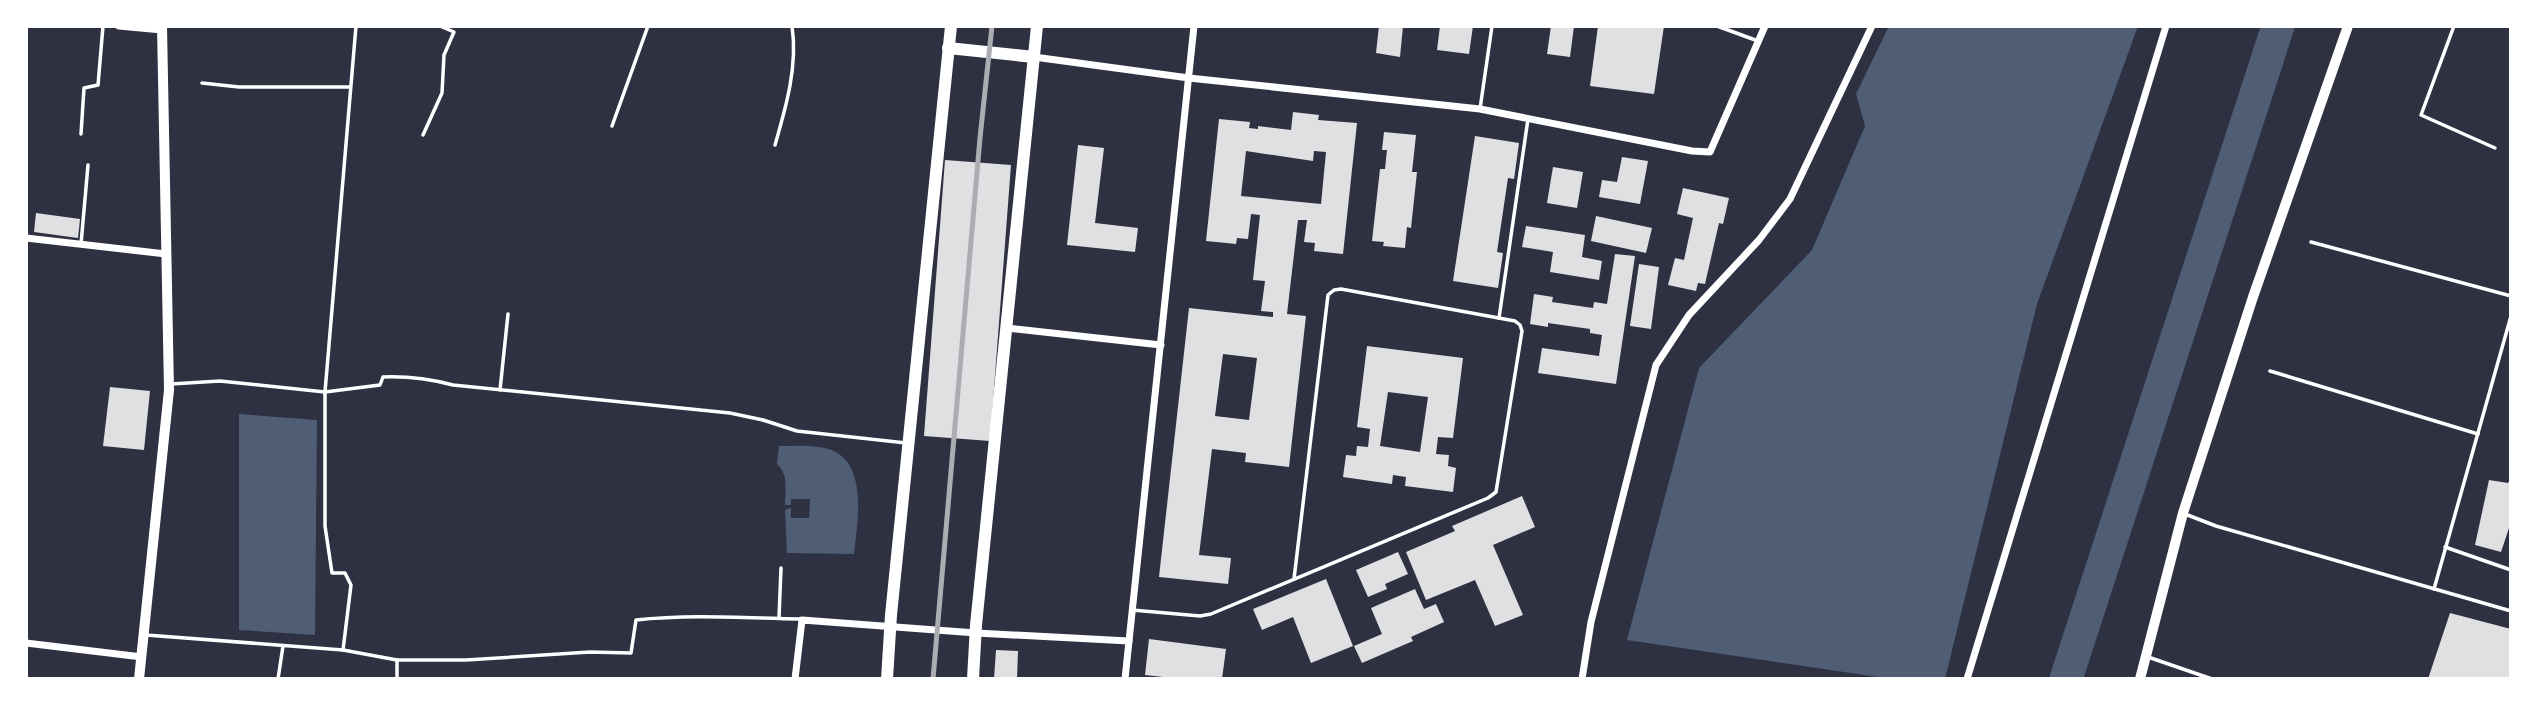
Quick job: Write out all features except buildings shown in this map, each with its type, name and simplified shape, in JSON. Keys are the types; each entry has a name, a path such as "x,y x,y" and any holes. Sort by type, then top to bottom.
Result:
{"highway":[{"path":"887,679 890,625 951,26"},
{"path":"973,679 1037,26"},
{"path":"948,48 1034,57"}],"street":[{"path":"119,26 162,28 169,384 139,679"},
{"path":"1125,679 1194,26"},
{"path":"1034,57 1189,78 1480,109 1692,151 1710,152 1765,26"},
{"path":"1582,679 1591,622 1656,365 1689,315 1759,240 1790,199 1872,26"},
{"path":"1967,679 2166,26"},
{"path":"2140,679 2183,513 2253,297 2348,26"},
{"path":"26,238 166,254"},
{"path":"1007,328 1161,345"},
{"path":"794,679 802,620 1129,641"},
{"path":"26,643 142,657"}],"lane":[{"path":"81,134 84,88 98,85 103,26"},
{"path":"343,650 351,585 345,573 332,573 325,526 325,392 355,26"},
{"path":"423,135 442,93 444,55 454,32 440,26"},
{"path":"612,126 648,26"},
{"path":"775,145 788,103 794,40 792,26"},
{"path":"1480,109 1492,26"},
{"path":"1717,26 1758,41"},
{"path":"2454,26 2421,115 2495,148"},
{"path":"202,83 239,87 349,87"},
{"path":"1499,318 1528,117"},
{"path":"81,244 89,165"},
{"path":"2311,242 2511,296"},
{"path":"1132,610 1200,617 1211,614 1476,503 1496,492 1522,331 1520,325 1515,321 1340,289 1328,295 1294,579"},
{"path":"500,390 508,314"},
{"path":"2434,589 2511,316"},
{"path":"2270,371 2478,434"},
{"path":"169,384 220,381 325,392 380,385 383,377 402,376 453,385 730,413 797,431 908,443"},
{"path":"2183,513 2216,526 2511,611"},
{"path":"2445,547 2511,570"},
{"path":"779,619 781,568"},
{"path":"142,634 343,650 397,660 466,660 590,652 632,653 636,620 671,616 802,620"},
{"path":"278,679 283,646"},
{"path":"2146,657 2212,679"},
{"path":"397,660 397,679"}],"water":[{"path":"1889,26 2138,26 2037,304 1945,679 1891,679 1627,640 1699,368 1812,250 1865,126 1856,94"},
{"path":"239,414 317,420 315,635 239,630"},
{"path":"779,446 821,447 834,451 845,459 852,470 858,498 854,554 787,553 785,510 791,508 791,518 809,518 810,499 791,499 791,505 785,505 785,478 777,464"}],"waterway":[{"path":"2066,679 2278,26"}],"railway":[{"path":"933,679 992,26"}]}
